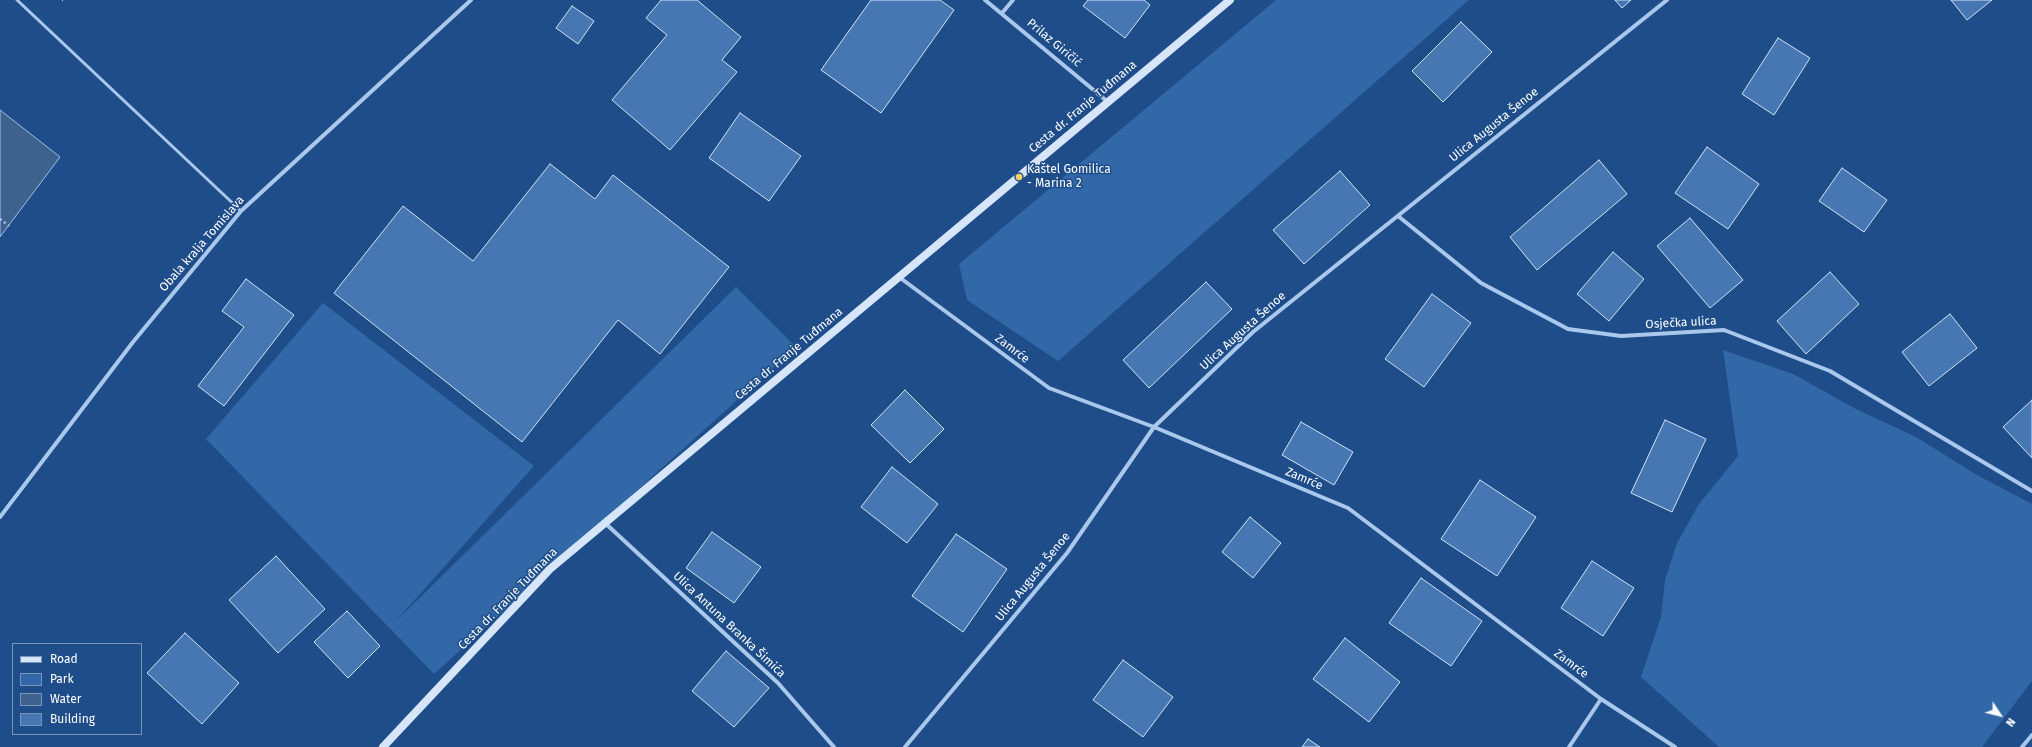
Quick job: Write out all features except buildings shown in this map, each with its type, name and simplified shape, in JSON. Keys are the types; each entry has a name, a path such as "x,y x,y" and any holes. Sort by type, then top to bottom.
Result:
{"main road":[{"name":"Cesta dr. Franje Tuđmana","path":"383,747 550,569 1230,0"}],"street":[{"name":"Obala kralja Tomislava","path":"0,517 133,342 241,211 471,0"},
{"name":"Prilaz Giričić","path":"986,0 1108,102"},
{"path":"1002,13 1013,0"},
{"name":"Ulica Augusta Šenoe","path":"905,747 1067,553 1154,427 1253,332 1666,0"},
{"name":"Osječka ulica","path":"1398,216 1481,283 1568,329 1621,336 1724,330 1830,371 2032,491"},
{"name":"Zamrće","path":"899,277 1049,388 1154,427 1348,508 1601,699 1675,747"},
{"name":"Ulica Antuna Branka Šimića","path":"604,523 778,683 834,747"},
{"path":"1569,747 1601,699"},
{"path":"2022,747 2032,734"}],"lane":[{"path":"17,0 241,211"}],"path":[{"path":"0,219 9,226"}],"green space":[{"path":"1276,0 1469,0 1058,361 967,300 959,264"},
{"path":"736,287 796,347 434,674 206,439 323,303 534,466 396,621"},
{"path":"1723,350 1793,374 1856,409 1916,437 1977,475 2032,504 2032,681 1982,747 1719,747 1641,677 1661,617 1665,580 1677,543 1699,504 1738,456"}],"water":[{"path":"0,110 60,157 0,237"}],"place":[{"name":"Kaštel Gomilica - Marina 2","path":"1019,177"}]}
